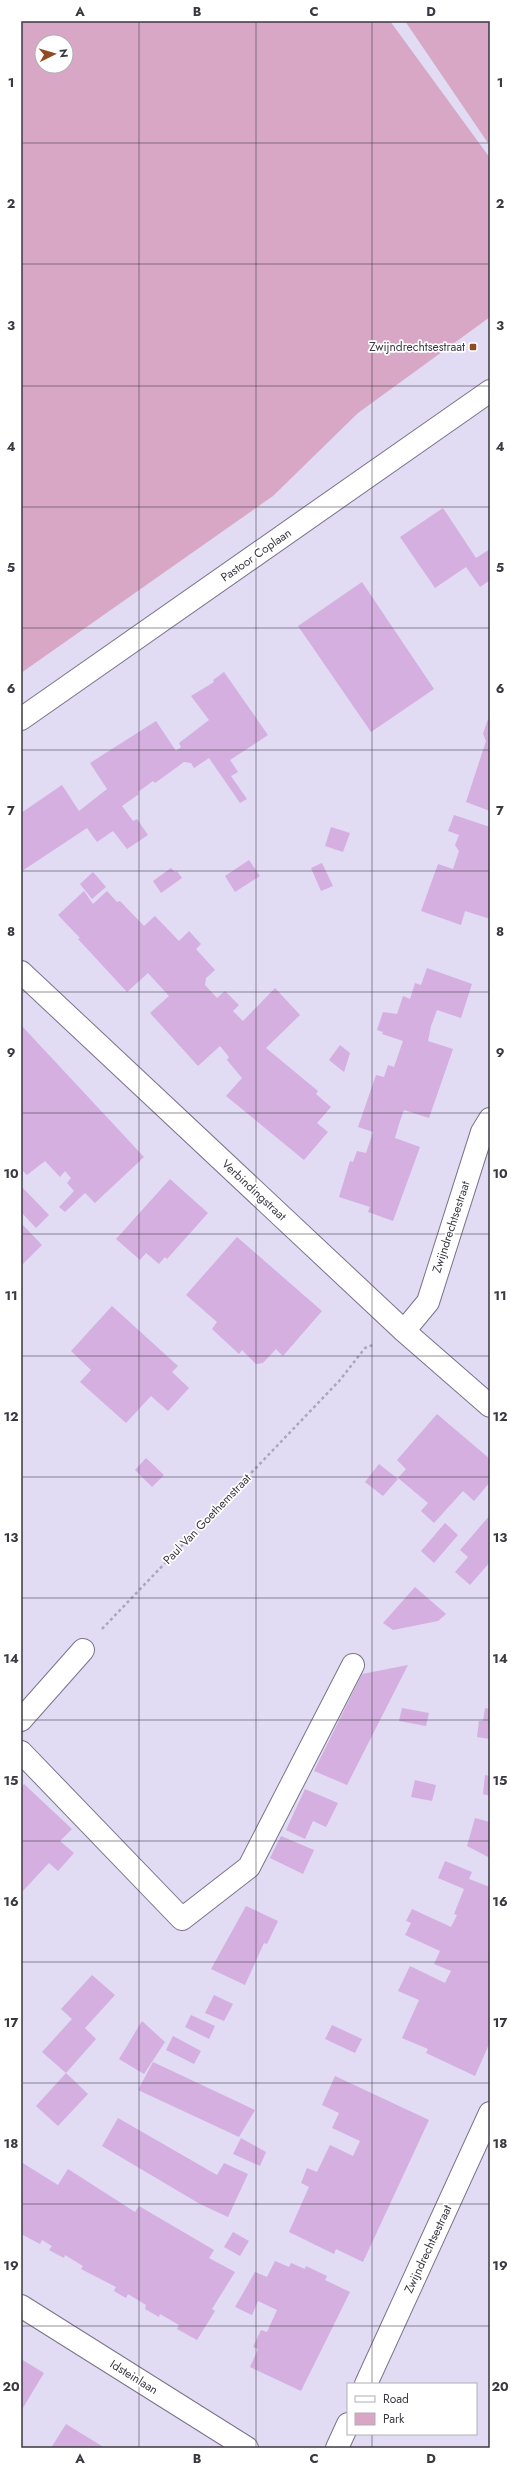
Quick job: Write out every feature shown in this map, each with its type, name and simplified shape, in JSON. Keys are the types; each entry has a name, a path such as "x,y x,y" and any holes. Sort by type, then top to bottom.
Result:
{"street":[{"name":"Pastoor Coplaan","path":"21,719 490,391"},
{"name":"Verbindingstraat","path":"21,972 404,1331 490,1406"},
{"name":"Zwijndrechtsestraat","path":"404,1331 428,1302 482,1132 490,1119"},
{"path":"21,1720 83,1650"},
{"path":"21,1752 182,1919 249,1867 353,1665"},
{"name":"Zwijndrechtsestraat","path":"366,2383 490,2113"},
{"name":"Idsteinlaan","path":"21,2306 247,2448"},
{"path":"342,2447 347,2428"}],"path":[{"name":"Paul Van Goethemstraat","path":"83,1650 340,1380 365,1348 404,1331"}],"green space":[{"path":"21,21 390,21 490,158 490,317 358,413 273,496 21,673"},
{"path":"405,21 490,21 490,146"}],"building":[{"path":"443,508 476,558 490,549 490,580 480,587 466,567 435,588 400,537"},
{"path":"362,582 434,689 371,732 298,626"},
{"path":"224,672 268,735 230,760 238,772 231,776 247,799 240,803 209,758 194,768 191,763 184,762 155,783 153,781 138,792 139,794 122,806 133,821 137,819 148,835 127,849 113,831 97,842 87,828 22,871 21,813 62,785 79,811 107,789 90,763 156,721 176,751 181,747 179,743 209,720 191,696 214,682 213,680"},
{"path":"488,719 490,719 490,811 466,802 486,741 483,734"},
{"path":"454,815 490,827 490,919 465,911 461,925 421,911 438,864 453,869 459,851 455,845 459,835 448,831"},
{"path":"331,827 350,833 343,852 325,846"},
{"path":"249,860 260,876 235,892 225,876"},
{"path":"322,863 333,886 321,891 311,868"},
{"path":"171,868 175,872 177,871 182,878 161,893 153,881"},
{"path":"93,872 106,887 92,899 80,884"},
{"path":"84,891 93,904 107,891 117,902 120,901 144,926 155,916 179,941 189,931 201,944 196,949 215,970 206,978 205,985 217,998 225,991 239,1005 233,1011 243,1021 275,988 300,1015 266,1048 318,1091 316,1094 331,1107 317,1123 328,1132 304,1160 226,1096 242,1078 227,1060 229,1057 220,1046 198,1066 150,1013 169,996 148,973 127,992 58,915"},
{"path":"427,968 472,984 461,1018 437,1010 431,1026 428,1041 453,1049 429,1118 404,1110 399,1124 395,1138 420,1147 393,1221 368,1212 370,1207 339,1197 350,1161 353,1162 357,1151 366,1153 373,1132 358,1127 376,1075 384,1077 388,1065 394,1067 403,1041 382,1034 383,1032 377,1030 383,1012 397,1014 403,996 410,999 415,983 421,985"},
{"path":"21,1025 144,1157 95,1203 85,1193 65,1212 59,1207 74,1191 67,1183 71,1178 65,1171 60,1177 45,1161 27,1175 21,1169"},
{"path":"340,1045 350,1053 344,1072 329,1060"},
{"path":"170,1179 208,1213 167,1259 165,1257 159,1264 146,1253 140,1260 116,1239"},
{"path":"21,1186 49,1215 36,1228 21,1212"},
{"path":"21,1223 42,1245 21,1266"},
{"path":"237,1237 322,1311 283,1356 276,1349 263,1363 256,1364 242,1350 239,1354 212,1329 217,1322 186,1295"},
{"path":"112,1306 178,1366 172,1372 189,1388 168,1411 151,1396 126,1423 80,1382 91,1370 71,1351"},
{"path":"437,1414 490,1459 490,1482 474,1501 463,1491 434,1523 421,1511 428,1503 398,1478 406,1469 397,1460"},
{"path":"146,1458 164,1475 152,1487 135,1470"},
{"path":"379,1464 398,1479 383,1496 365,1482"},
{"path":"490,1515 490,1562 470,1585 455,1572 468,1557 460,1550"},
{"path":"445,1523 458,1535 434,1563 421,1551"},
{"path":"415,1587 446,1614 438,1621 393,1630 383,1623"},
{"path":"408,1665 347,1785 314,1771 362,1674"},
{"path":"402,1708 429,1713 426,1726 399,1721"},
{"path":"485,1708 490,1709 490,1739 477,1737 479,1721 483,1721"},
{"path":"485,1775 490,1776 490,1796 483,1794"},
{"path":"415,1780 436,1785 432,1801 411,1797"},
{"path":"24,1784 72,1829 60,1841 74,1853 58,1871 49,1863 21,1893 21,1788"},
{"path":"305,1789 338,1803 326,1827 313,1821 305,1839 286,1830"},
{"path":"475,1818 490,1822 490,1858 467,1846"},
{"path":"281,1836 314,1850 303,1874 270,1858"},
{"path":"445,1861 472,1872 469,1879 490,1887 490,2042 475,2076 426,2053 428,2049 402,2038 419,2000 398,1991 410,1966 445,1983 451,1971 434,1964 440,1951 405,1935 411,1923 406,1921 412,1909 451,1927 457,1915 454,1914 464,1889 438,1878"},
{"path":"246,1906 278,1921 267,1944 264,1943 245,1985 211,1969"},
{"path":"92,1975 115,1995 85,2028 96,2039 66,2073 42,2052 72,2019 61,2009"},
{"path":"214,1995 233,2004 224,2021 205,2013"},
{"path":"191,2015 215,2026 209,2039 185,2027"},
{"path":"142,2021 165,2042 144,2074 119,2059"},
{"path":"332,2025 362,2039 355,2053 325,2039"},
{"path":"173,2036 201,2051 194,2064 166,2050"},
{"path":"153,2062 255,2110 239,2137 138,2090"},
{"path":"66,2073 88,2094 58,2126 36,2106"},
{"path":"335,2076 429,2120 363,2262 336,2249 334,2254 289,2232 309,2187 301,2183 307,2168 317,2172 330,2145 353,2156 360,2141 332,2128 339,2113 322,2105"},
{"path":"118,2118 217,2175 224,2163 248,2174 228,2217 200,2204 102,2146"},
{"path":"241,2138 266,2152 260,2166 233,2154"},
{"path":"21,2162 58,2185 68,2169 135,2212 139,2206 214,2250 209,2258 235,2272 212,2309 215,2311 197,2340 177,2329 179,2325 160,2314 159,2317 145,2309 146,2305 128,2294 126,2298 114,2291 116,2287 81,2269 83,2266 65,2255 64,2258 49,2250 52,2246 42,2240 40,2244 21,2234"},
{"path":"233,2232 249,2241 240,2256 224,2247"},
{"path":"275,2261 289,2267 291,2263 305,2269 306,2266 327,2276 325,2280 350,2292 301,2391 250,2367 258,2349 253,2347 261,2330 267,2332 277,2310 258,2301 252,2315 235,2307 255,2272 267,2277"},
{"path":"21,2359 44,2373 21,2411"},
{"path":"66,2424 105,2448 51,2448"}],"place":[{"name":"Zwijndrechtsestraat","path":"473,347"}]}
